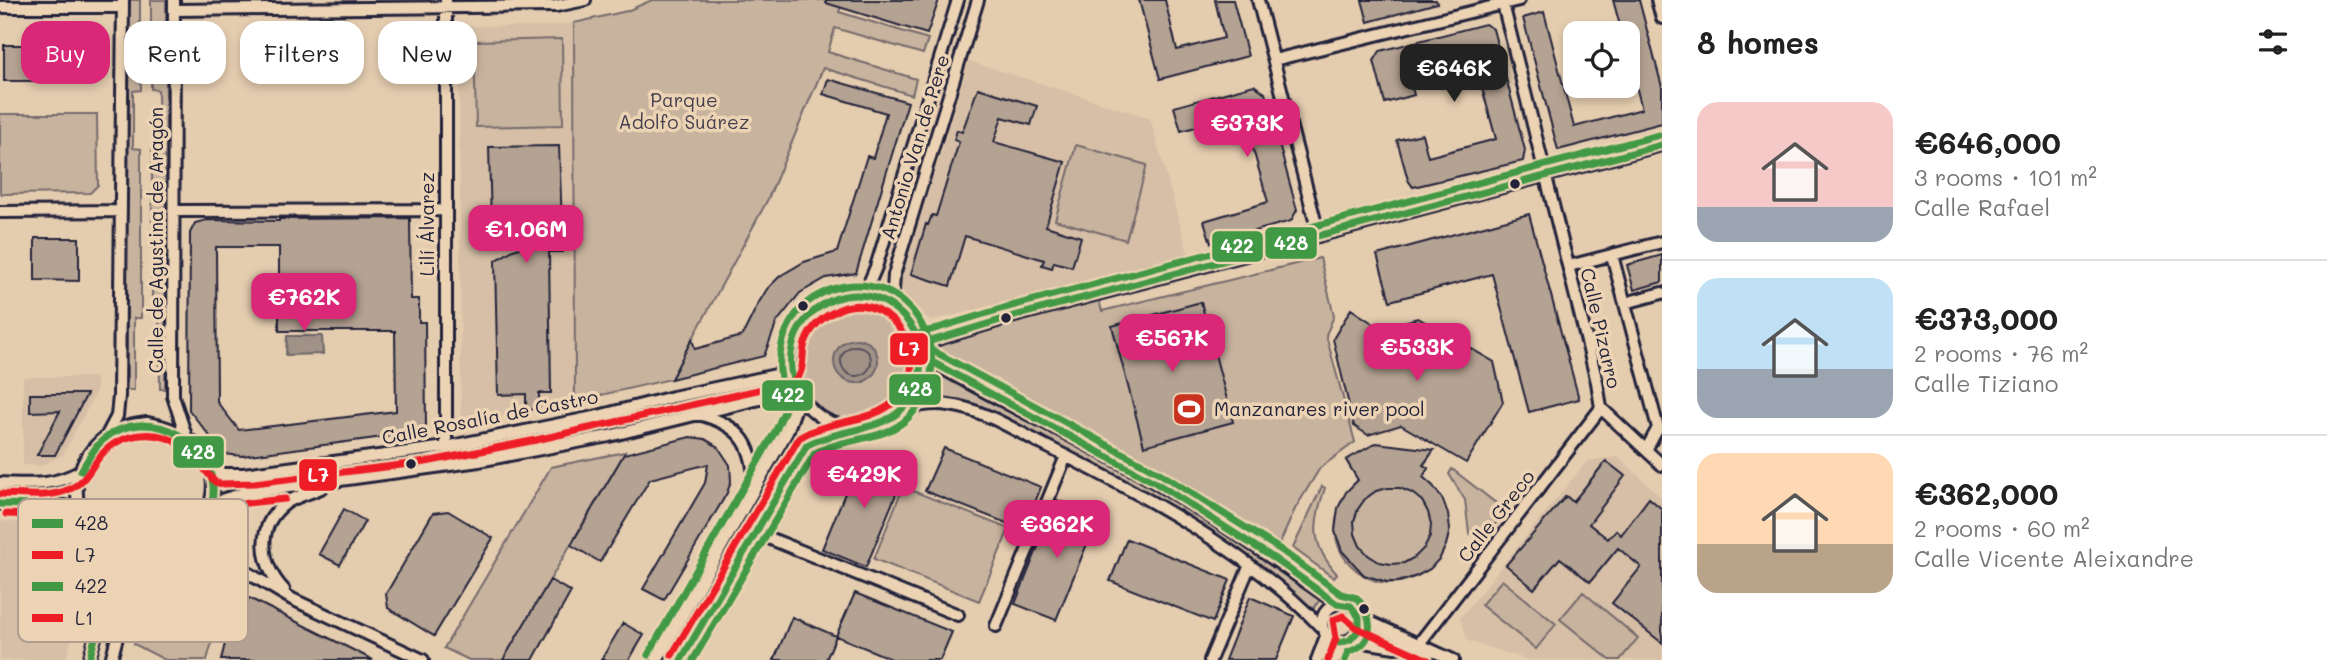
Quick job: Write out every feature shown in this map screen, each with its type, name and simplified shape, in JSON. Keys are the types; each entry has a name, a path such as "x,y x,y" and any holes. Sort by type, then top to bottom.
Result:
{"street":[{"path":"174,5 556,6 585,0"},
{"name":"Antonio Van de Pere","path":"864,295 876,267 958,0"},
{"name":"Antonio Van de Pere","path":"892,305 894,275 978,0"},
{"path":"1258,0 1319,236"},
{"path":"1275,60 1502,2 1519,0"},
{"path":"1657,0 1662,18"},
{"name":"Calle Pizarro","path":"1502,2 1569,266 1601,408 1662,466"},
{"path":"0,7 123,4"},
{"name":"Calle de Agustina de Aragón","path":"107,435 117,416 119,396 123,4"},
{"name":"Lilí Álvarez","path":"446,4 446,447"},
{"name":"Calle de Agustina de Aragón","path":"174,5 173,396 186,436"},
{"path":"920,344 995,321 1662,145"},
{"path":"173,211 445,210"},
{"path":"0,212 121,212"},
{"path":"1569,266 1662,242"},
{"path":"1612,255 1658,428 1646,450"},
{"path":"1625,303 1662,293"},
{"path":"854,427 833,423 819,416 798,393 790,372 790,353 794,337 809,314 832,299 864,295 892,305 907,318 920,344 923,357 922,374 908,403 897,413"},
{"path":"923,357 1156,483 1267,554 1337,604 1350,606 1359,617 1454,660"},
{"name":"Calle Rosalía de Castro","path":"202,453 222,474 243,474 446,447 594,417 790,372"},
{"path":"657,660 788,432 798,393"},
{"name":"Calle Rosalía de Castro","path":"224,499 245,493 479,461 608,436 695,414 798,393"},
{"path":"681,660 807,445 819,437 882,422 920,404 950,405 988,416 1149,501 1250,565 1296,601 1324,631 1345,641 1395,647 1418,645"},
{"name":"Calle Greco","path":"1418,645 1601,408"},
{"path":"695,414 730,426 743,439 754,469 754,491"},
{"path":"78,499 76,486 94,447 107,435 126,426 147,423 167,427 186,436 202,453 210,469 212,499"},
{"path":"996,626 1066,456"},
{"path":"0,483 48,484 63,481 81,471"},
{"path":"292,599 271,576 267,565 264,541 268,525 278,510 289,501 338,482"},
{"path":"0,504 18,505"},
{"path":"754,532 958,615"},
{"path":"1210,660 1250,565"},
{"path":"248,573 292,599 423,660"},
{"path":"1317,660 1324,631 1322,617 1328,608 1337,604"},
{"path":"1334,660 1345,641 1359,630 1359,617"},
{"path":"89,660 94,642"},
{"path":"111,660 116,642"}],"shaded area":[{"path":"574,23 575,401 465,423 461,415 459,84 477,84 477,26 537,27"},
{"path":"969,61 1150,118 1189,256 930,321 899,288"},
{"path":"23,377 96,377 96,392 63,455 41,466 23,465"},
{"path":"1619,457 1662,498 1662,660 1529,660 1468,641 1460,618 1587,461"},
{"path":"0,521 18,522 18,642 71,642 66,660 0,660"}],"green space":[{"path":"126,0 140,0 140,21 126,21"},
{"path":"151,0 166,0 166,21 151,21"},
{"name":"Parque Adolfo Suárez","path":"652,0 846,0 839,12 928,39 923,54 835,28 828,52 916,79 912,95 823,68 768,199 671,379 575,401 574,23 627,11"},
{"path":"562,39 563,125 476,127 477,41"},
{"path":"127,84 141,84 141,90 133,91 133,148 141,149 141,318 134,318 134,390 127,390"},
{"path":"151,84 166,84 165,389 160,389 159,318 152,317 152,149 159,148 158,90 151,89"},
{"path":"0,114 97,114 98,185 90,193 0,194"},
{"path":"1076,145 1147,165 1126,240 1055,220"},
{"path":"1320,258 1334,316 1326,335 1355,442 1320,468 1295,509 1280,543 935,360 939,342 1098,297 1102,311"},
{"path":"861,302 877,305 894,315 910,335 915,360 910,385 896,405 878,416 843,420 823,410 807,393 799,371 799,348 808,327 828,310","holes":["862,339 874,347 864,382 843,379"]},
{"path":"928,366 1143,478 1322,597 1313,609 1192,524 1057,449 963,402 920,400"},
{"path":"1414,449 1430,456 1424,465 1428,468 1422,477 1444,504 1449,521 1448,538 1436,561 1426,570 1402,581 1376,581 1351,565 1337,542 1335,529 1341,504 1358,480 1346,460 1364,450"},
{"path":"625,452 503,660 469,660 444,648 551,467"},
{"path":"1452,469 1506,511 1481,541 1469,533 1465,500 1449,474"},
{"path":"1322,486 1325,488 1318,512 1316,533 1322,553 1337,574 1334,578 1293,548"},
{"path":"903,487 1009,529 979,601 874,559"},
{"path":"1502,580 1556,624 1536,649 1481,605"},
{"path":"1583,592 1638,638 1620,660 1610,660 1560,619"},
{"path":"212,642 207,660 165,660 134,644"}],"water":[{"path":"287,336 322,336 323,354 286,355"},
{"path":"856,339 865,340 872,345 877,352 877,370 872,377 865,382 856,383 847,382 840,377 835,370 834,361 835,352 840,345 847,340"}],"building":[{"path":"826,0 939,0 927,34 826,3"},
{"path":"1139,0 1165,0 1177,50 1224,38 1215,0 1233,0 1248,56 1160,79"},
{"path":"1362,0 1436,0 1437,3 1368,22"},
{"path":"1613,0 1639,0 1662,87 1662,123 1558,150 1523,18 1544,12 1563,85 1563,98 1566,98 1574,127 1642,109 1639,98 1640,21 1619,21"},
{"path":"1485,24 1493,29 1525,150 1523,161 1413,187 1408,180 1397,140 1422,134 1428,157 1496,139 1473,55 1408,73 1414,95 1385,103 1374,61 1380,51"},
{"path":"4,45 21,45 21,81 4,81"},
{"path":"828,79 908,102 856,273 826,278 800,293 777,322 764,356 671,379 692,339 695,349 742,336 767,289 780,276 804,262 837,252 867,156 873,158 886,113 823,94"},
{"path":"1254,85 1265,93 1297,210 1291,221 1211,243 1204,221 1268,202 1243,114 1181,131 1174,107"},
{"path":"978,88 1037,106 1031,125 1002,117 994,142 1065,162 1046,226 1081,237 1072,267 1054,262 1052,268 1042,265 1044,260 965,236 950,286 911,274 926,224 928,225 932,215 936,216 959,142 954,140 957,130 962,132"},
{"path":"559,146 563,252 549,252 551,393 539,393 539,408 526,411 526,394 498,395 495,261 513,250 530,245 529,224 491,225 489,147"},
{"path":"1529,214 1579,399 1529,412 1492,274 1390,301 1377,255"},
{"path":"410,218 411,299 419,299 419,322 425,322 426,425 420,432 242,456 224,454 189,410 190,233 195,223 207,220","holes":["216,247 279,247 279,331 395,331 396,411 239,430 217,402"]},
{"path":"35,238 79,238 79,281 35,280"},
{"path":"1662,255 1662,282 1634,290 1627,265"},
{"path":"1201,302 1233,422 1144,446 1112,326"},
{"path":"1351,309 1380,328 1418,318 1494,362 1503,402 1466,463 1401,425 1368,435 1354,426 1333,339"},
{"path":"30,394 87,394 55,455 37,455 60,411 30,412"},
{"path":"690,437 705,439 718,447 730,465 731,481 727,493 664,600 643,589 705,483 708,464 650,479 600,562 571,545 624,454"},
{"path":"1376,443 1434,450 1423,465 1428,468 1423,477 1443,500 1450,529 1440,558 1430,569 1398,582 1387,582 1364,575 1342,551 1335,531 1338,508 1346,492 1358,480 1346,460","holes":["1400,488 1422,501 1431,524 1430,536 1424,548 1404,563 1379,562 1360,546 1354,521 1365,499 1376,491"]},
{"path":"944,448 1041,487 1024,530 925,491"},
{"path":"862,452 906,470 866,567 822,549"},
{"path":"1606,461 1625,476 1589,524 1608,539 1616,530 1621,535 1649,498 1662,509 1662,643 1612,603 1641,567 1618,548 1590,582 1560,558 1534,589 1506,565 1566,496 1573,502"},
{"path":"1057,500 1098,517 1056,620 1015,604"},
{"path":"344,509 365,521 340,565 319,554"},
{"path":"448,511 493,538 434,636 388,608 386,594 433,513"},
{"path":"1127,539 1230,580 1213,622 1110,581"},
{"path":"550,580 571,592 533,660 503,660"},
{"path":"855,593 952,632 940,660 894,660 836,636"},
{"path":"1250,597 1294,616 1276,660 1225,660"},
{"path":"248,599 373,660 221,660 225,642 248,642"},
{"path":"792,617 836,636 826,660 774,660"},
{"path":"623,623 644,635 629,660 601,660"}],"transit line":[{"name":"422","path":"918,334 1004,308 1659,135"},
{"name":"428","path":"921,344 1007,318 1662,145"},
{"name":"422","path":"648,655 777,428 788,398 781,378 780,354 786,331 794,317 810,300 832,289 860,285 885,291 905,304 921,323 930,346 931,370 925,395 908,418 898,426 815,453 693,660"},
{"name":"428","path":"681,660 807,445 892,417 911,397 918,383 921,360 912,327 902,315 880,300 858,295 836,299 816,309 801,326 792,347 791,371 800,396"},
{"name":"L7","path":"0,494 44,495 70,489 85,478 110,447 140,435 162,437 182,446 215,482 221,484 254,483 426,462 536,440 793,382 800,374 807,338 816,324 825,317 853,306 871,307 887,315 899,328 908,345 911,363 908,381 898,398 876,413 824,427 799,438 672,655"},
{"name":"422","path":"928,348 1161,474 1281,550 1341,594 1357,598 1369,621 1368,636 1357,648 1348,652 1345,660"},
{"name":"428","path":"923,357 1156,483 1275,559 1337,604 1351,606 1359,617 1359,630 1350,640 1340,643"},
{"name":"428","path":"81,471 100,443 121,429 141,425 160,427 178,435 194,447 206,462 212,481 212,499"},
{"name":"L7","path":"248,503 285,499"},
{"name":"428","path":"0,504 18,505"},
{"name":"L7","path":"6,514 18,514"},
{"name":"L1","path":"1328,660 1336,638 1333,620 1343,616 1355,627 1428,660"},
{"name":"428","path":"89,660 94,642"}],"place":[{"name":"Manzanares river pool","path":"1189,409"}]}
